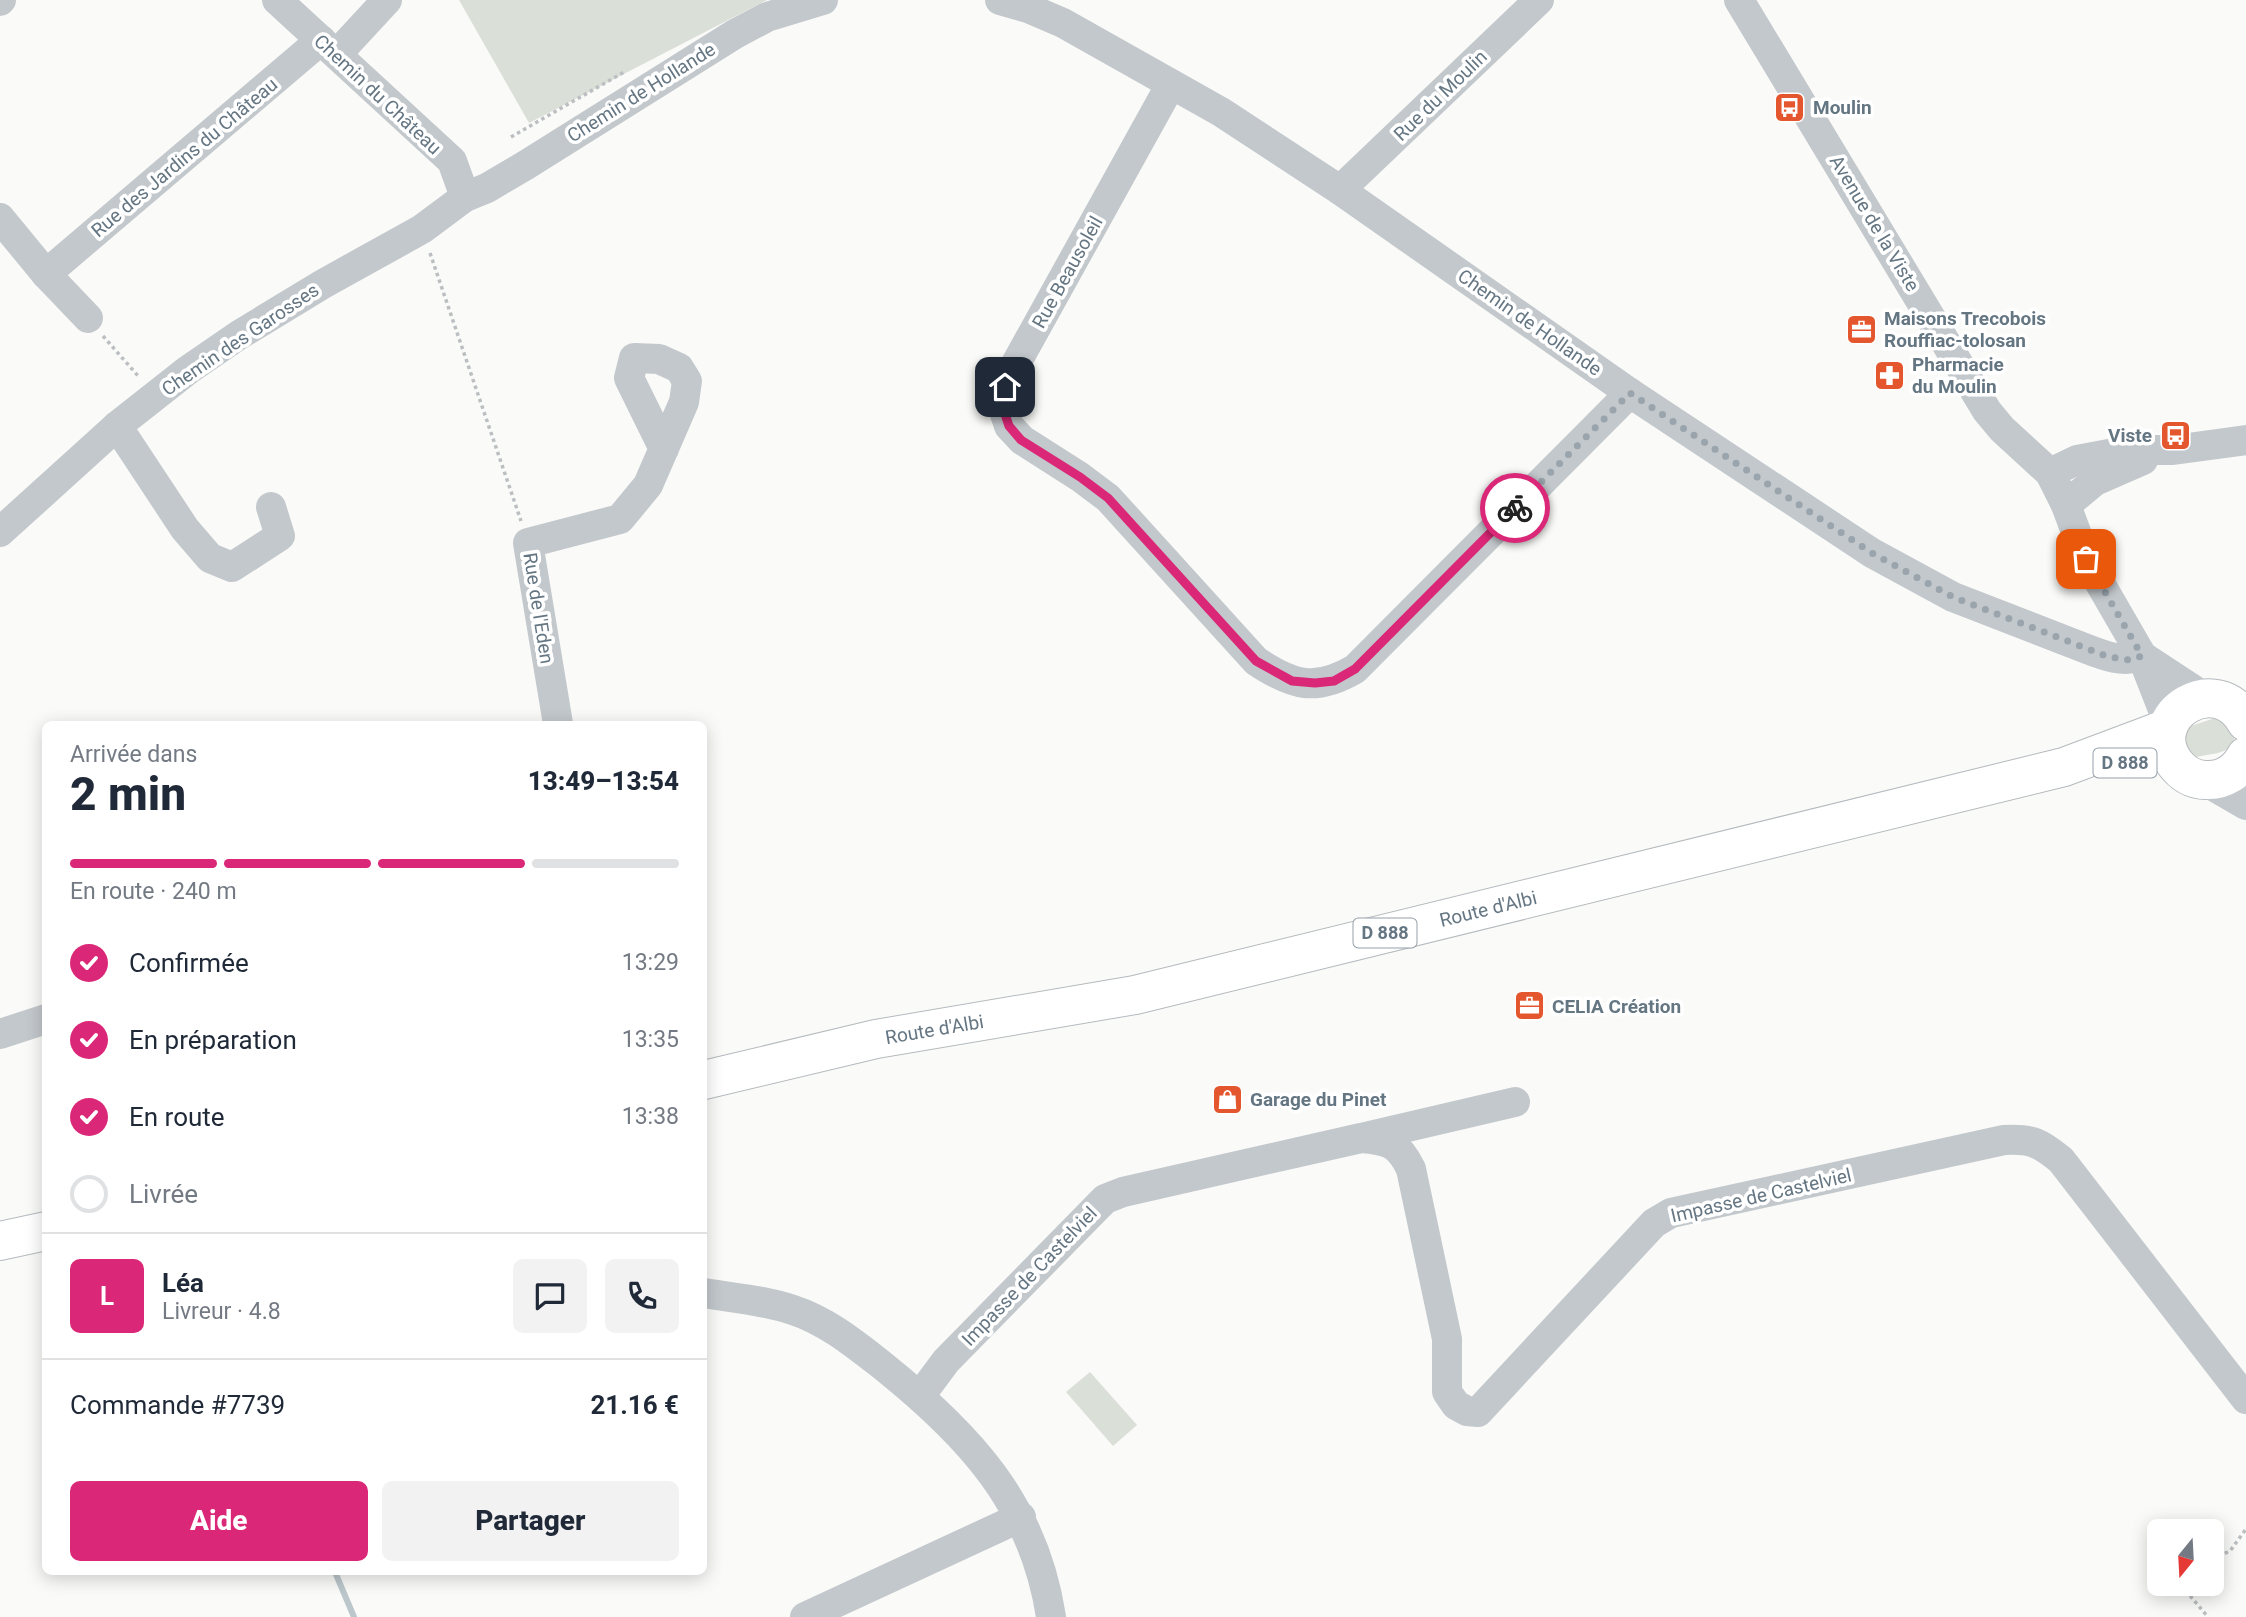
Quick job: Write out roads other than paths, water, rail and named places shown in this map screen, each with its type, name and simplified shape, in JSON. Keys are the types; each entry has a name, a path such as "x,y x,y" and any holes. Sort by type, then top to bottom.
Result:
{"main road":[{"path":"2232,707 2183,706 2169,727 2167,738 2172,759 2194,777 2224,777 2234,772 2246,756"},
{"name":"Route d'Albi","path":"707,1079 876,1039 1135,995 2064,767 2169,727"},
{"name":"Route d'Albi","path":"2064,767 2136,763 2160,766 2194,777"},
{"path":"0,1241 42,1232"}],"street":[{"name":"Chemin du Château","path":"277,0 452,161 465,197"},
{"name":"Rue des Jardins du Château","path":"46,274 387,0"},
{"name":"Chemin de Hollande","path":"465,197 487,188 526,165 735,34 766,17 823,0"},
{"name":"Chemin de Hollande","path":"1000,0 1029,4 1221,113 1340,190 1630,393 1872,553 1953,597 2109,657 2130,660 2142,656"},
{"name":"Rue du Moulin","path":"1340,190 1539,0"},
{"name":"Avenue de la Viste","path":"1739,0 1987,411 2002,429 2050,473 2066,505 2086,559 2142,656 2169,727"},
{"name":"Rue Beausoleil","path":"1171,84 1013,369 1005,387 1002,405 1009,426 1021,440 1108,498 1256,661 1272,672 1292,681 1315,683 1334,681 1355,669 1630,393"},
{"name":"Chemin des Garosses","path":"0,532 117,426 239,335 422,229 465,197"},
{"path":"0,218 46,274 88,318"},
{"path":"117,426 185,529 210,558 232,567 280,536 271,507"},
{"path":"2050,473 2077,460 2130,450 2173,450 2246,440"},
{"name":"Rue de l'Eden","path":"558,721 528,542 620,519 648,485 664,449"},
{"path":"2066,505 2095,481 2173,450"},
{"name":"Avenue de la Viste","path":"2142,656 2232,707"},
{"path":"2194,777 2246,805"},
{"path":"0,1034 42,1019"},
{"name":"Impasse de Castelviel","path":"920,1396 946,1362 1105,1199 1122,1192 1515,1102"},
{"name":"Impasse de Castelviel","path":"1361,1138 1378,1139 1392,1145 1404,1153 1411,1170 1447,1339 1447,1392 1455,1405 1466,1411 1478,1412 1654,1223 1671,1213 2004,1140 2026,1139 2043,1146 2061,1160 2246,1399"},
{"path":"707,1293 793,1310 821,1323 854,1343 950,1424 1001,1485 1021,1517 1038,1560 1051,1617"},
{"path":"805,1617 1021,1517"}],"waterway":[{"path":"336,1575 354,1617"}],"place":[{"name":"Moulin","path":"1790,107"},
{"name":"Maisons Trecobois Rouffiac-tolosan","path":"1861,329"},
{"name":"Pharmacie du Moulin","path":"1889,375"},
{"name":"Viste","path":"2175,435"},
{"name":"CELIA Création","path":"1529,1006"},
{"name":"Garage du Pinet","path":"1227,1099"}]}
